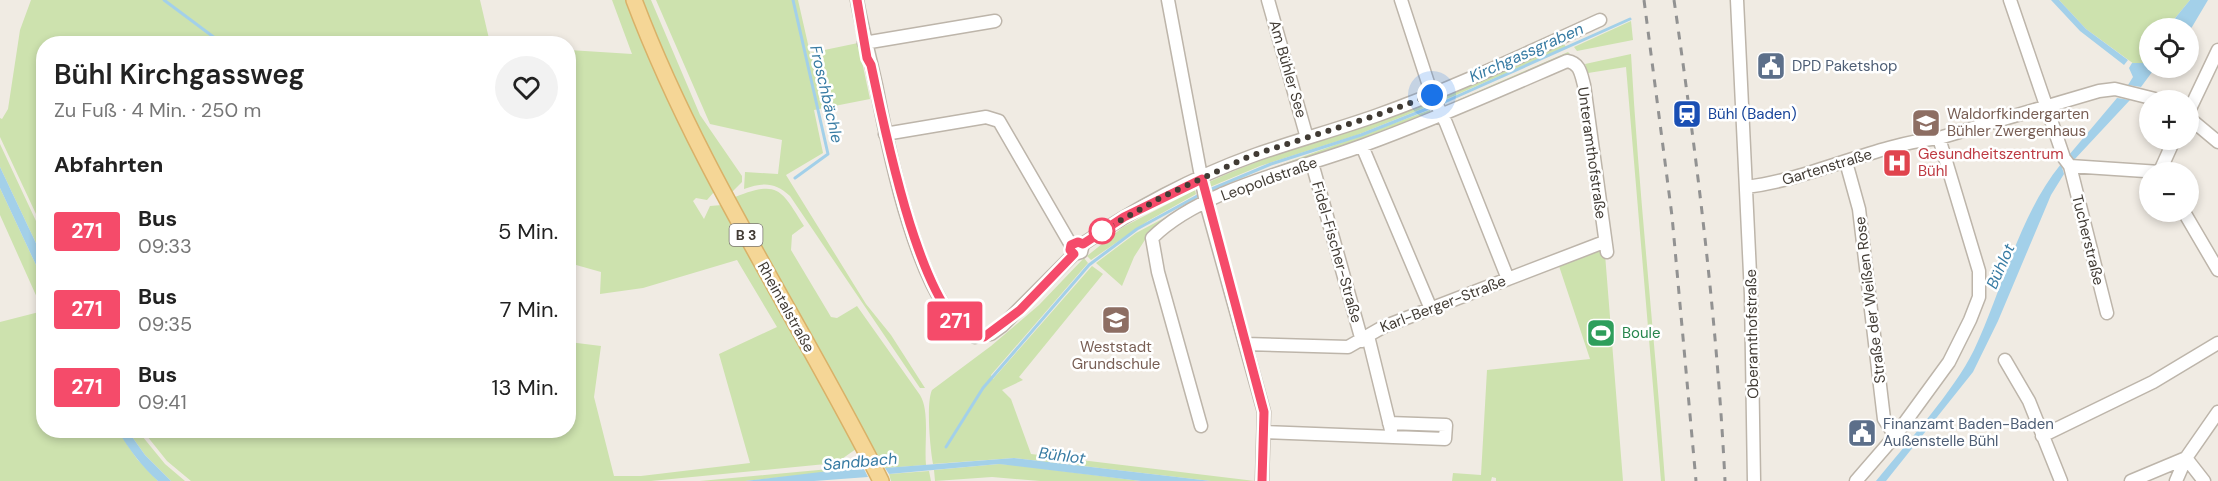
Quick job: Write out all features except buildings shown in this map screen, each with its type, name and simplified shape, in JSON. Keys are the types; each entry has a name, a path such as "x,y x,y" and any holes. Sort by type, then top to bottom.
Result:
{"main road":[{"name":"Rheintalstraße","path":"634,0 682,114 723,195 881,481"}],"street":[{"path":"857,0 864,43 898,189 935,290 946,309 963,329 975,337 984,337 1020,310 1076,248 1124,217 1250,156 1307,138 1436,105 1600,20"},
{"path":"1168,0 1206,200 1264,412 1262,481"},
{"name":"Am Bühler See","path":"1268,0 1307,138"},
{"path":"1401,0 1436,105 1508,279"},
{"name":"Oberamthofstraße","path":"1737,0 1751,295 1754,481"},
{"name":"Tucherstraße","path":"2010,0 2046,107 2070,165 2107,313"},
{"path":"864,43 995,21"},
{"path":"2199,91 2218,50"},
{"name":"Leopoldstraße","path":"1201,426 1151,244 1152,238 1164,226 1206,200 1258,180 1362,146 1436,105 1567,61 1573,62"},
{"name":"Unteramthofstraße","path":"1573,62 1579,67 1584,90 1607,247"},
{"name":"Gartenstraße","path":"1746,187 1773,184 1916,140 1939,138 2099,91 2115,89 2139,95"},
{"path":"885,134 986,117 999,121 1042,198 1076,248"},
{"path":"2199,125 2218,141"},
{"path":"1856,481 1895,436 1949,362 1970,320 1978,297 1979,271 1939,138"},
{"path":"1362,146 1431,309"},
{"name":"Straße der Weißen Rose","path":"1846,162 1859,209 1884,419 1895,436"},
{"name":"Fidel-Fischer-Straße","path":"1312,163 1392,437"},
{"path":"2070,165 2139,170"},
{"path":"2190,222 2218,270"},
{"name":"Karl-Berger-Straße","path":"1245,344 1338,349 1365,339 1383,327 1508,279 1607,247"},
{"path":"2042,436 2154,382 2218,343"},
{"path":"2005,360 2029,401 2061,481"},
{"path":"2176,481 2186,458 2218,412"},
{"path":"1264,432 1445,439 1446,425 1389,423"},
{"path":"2131,481 2186,458"},
{"path":"2186,458 2204,481"}],"green space":[{"path":"31,0 480,0 488,36 36,36 36,214 0,137 0,118 2,119 8,109 20,30"},
{"path":"612,0 626,0 669,102 714,192 707,200 696,198 693,201 704,219 710,206 722,205 856,449 836,463 651,481 191,481 167,461 149,438 576,438 576,343 601,346 594,397 614,476 641,476 750,463 719,354 777,327 737,260 643,288 600,294 601,272 576,265 576,50 632,54"},
{"path":"640,0 651,0 700,115 742,176 742,182 732,192 735,197 761,189 770,189 777,191 790,203 804,226 792,235 791,250 831,317 837,318 857,306 920,395 926,419 926,465 885,468 880,461 877,462 690,118"},
{"path":"656,0 798,0 810,53 858,43 870,99 814,110 823,153 786,175 866,304 891,335 925,388 920,388 790,196 779,188 768,185 757,185 744,189 745,172 778,174 782,140 710,124"},
{"path":"2059,0 2190,0 2175,18 2139,18 2139,64 2134,64 2086,29"},
{"path":"1631,21 1633,40 1577,51 1574,47"},
{"path":"1564,44 1566,47 1442,101 1441,98 1448,94"},
{"path":"1568,52 1570,54 1564,59 1445,108 1444,106"},
{"path":"1631,54 1665,481 1661,481 1626,67 1588,73 1585,64"},
{"path":"1428,103 1429,106 1357,135 1260,166 1210,187 1209,182 1236,170"},
{"path":"1430,110 1431,113 1379,135 1212,195 1211,191 1231,183"},
{"path":"0,144 36,221 36,243 0,167"},
{"path":"0,188 36,265 36,295 0,215"},
{"path":"1195,190 1196,194 1148,221 1091,260 1087,256 1123,227"},
{"path":"1198,200 1150,232 1134,257 1122,286 1096,263 1136,233"},
{"path":"1601,249 1605,254 1623,481 1496,481 1496,478 1492,477 1491,481 1452,481 1453,473 1481,475 1487,370 1590,359 1558,263"},
{"path":"1084,258 1088,263 991,375 993,379 1092,266 1103,274 1019,377 1023,380 1002,390 1011,399 1031,454 1255,481 1211,481 1014,458 933,464 929,415 932,390 991,346 1039,305"},
{"path":"36,313 36,438 123,438 137,459 158,481 0,481 0,322"},
{"path":"133,438 144,438 165,464 185,481 171,481 145,455"},
{"path":"858,462 859,469 745,481 700,481 840,468"},
{"path":"999,464 1141,481 1040,481 992,477 935,481 934,470"},
{"path":"929,471 931,481 891,481 889,474"}],"water":[{"path":"2051,0 2059,0 2086,29 2128,60 2124,65 2080,31"},
{"path":"2190,0 2208,0 2197,18 2175,18"},
{"path":"2132,63 2139,63 2139,78 2148,78 2141,87 2128,85 2133,77 2129,68"},
{"path":"2117,98 2130,100 2074,160 2069,155"},
{"path":"2061,164 2064,174 2051,195 1998,321 1973,372 1886,481 1876,481 1929,417 1965,366 1984,327 2022,230 2046,184"},
{"path":"0,167 36,243 36,265 0,188"},
{"path":"123,438 133,438 145,455 171,481 158,481 152,476"},
{"path":"1014,458 1211,481 1141,481 999,464 889,474 885,468"},
{"path":"863,467 868,477 814,481 745,481"}],"waterway":[{"path":"164,0 212,36"},
{"name":"Froschbächle","path":"793,0 828,154 795,178"},
{"name":"Kirchgassgraben","path":"1440,104 1630,19"},
{"name":"Kirchgassgraben","path":"1207,191 1271,164 1361,135 1434,106"},
{"name":"Kirchgassgraben","path":"946,447 983,388 1089,265 1137,229 1201,194"}],"railway":[{"path":"1644,0 1672,216 1696,481"},
{"path":"1674,0 1705,240 1717,360 1725,481"}],"bus line":[{"name":"271","path":"857,0 867,58 871,65 898,189 935,290 946,309 968,334 984,337 1002,326 1074,254 1070,250 1074,243 1083,244 1124,217 1202,179 1206,203 1264,412 1262,481"}],"place":[{"name":"DPD Paketshop","path":"1771,66"},
{"name":"Bühl (Baden)","path":"1687,114"},
{"name":"Waldorfkindergarten Bühler Zwergenhaus","path":"1926,123"},
{"name":"Gesundheitszentrum Bühl","path":"1897,163"},
{"name":"Weststadt Grundschule","path":"1116,320"},
{"name":"Boule","path":"1601,333"},
{"name":"Finanzamt Baden-Baden Außenstelle Bühl","path":"1862,433"}],"route":[{"path":"1102,231 1162,197 1250,156 1432,95"}],"water label":[{"name":"Bühlot","path":"2000,266"},
{"name":"Bühlot","path":"1062,455"},
{"name":"Sandbach","path":"860,461"}]}
